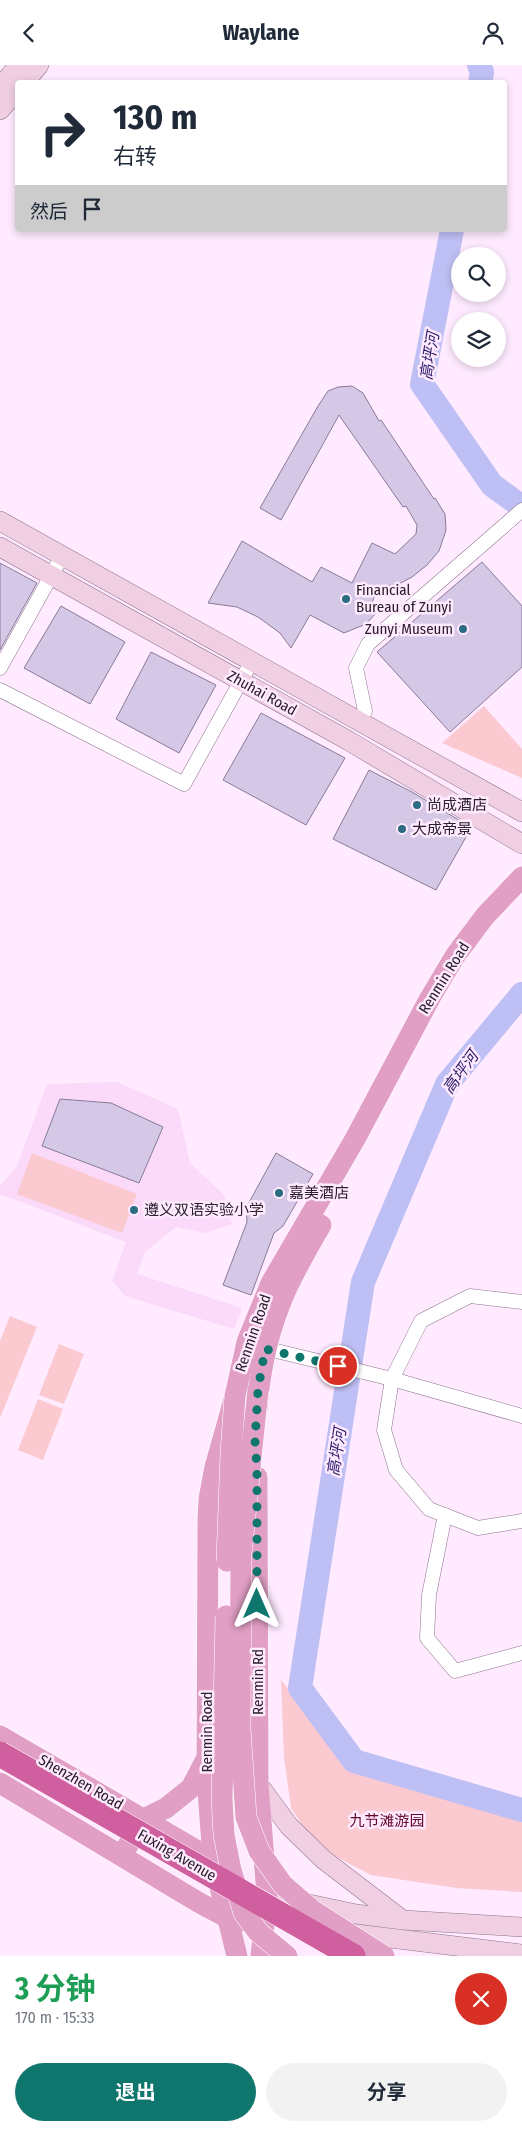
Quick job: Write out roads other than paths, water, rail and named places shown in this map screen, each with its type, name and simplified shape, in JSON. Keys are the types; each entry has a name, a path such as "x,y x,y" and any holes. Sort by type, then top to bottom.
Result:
{"highway":[{"name":"Fuxing Avenue","path":"0,1754 354,1956"},
{"name":"Fuxing Avenue","path":"0,1770 324,1956"}],"main road":[{"name":"Renmin Road","path":"256,1346 270,1283 355,1139 430,998 455,956 485,916 522,877"},
{"name":"Renmin Road","path":"237,1956 214,1859 209,1820 207,1759 209,1499 215,1467 236,1396 256,1346 286,1288 442,1005 467,965 496,925 522,897"},
{"name":"Renmin Rd","path":"256,1346 258,1390 255,1441 257,1469 258,1784 267,1895 262,1956"},
{"path":"258,1390 241,1554 240,1729 246,1817 259,1851 283,1885 326,1920 384,1956"},
{"path":"236,1396 231,1453 228,1538 222,1799 224,1835 231,1870 244,1913 258,1932 287,1956"},
{"name":"Shenzhen Road","path":"0,1736 214,1859 245,1885 256,1892 267,1895"},
{"path":"122,1855 144,1819 166,1808 191,1788 207,1759"},
{"path":"0,1783 229,1920 244,1925 265,1928"}],"street":[{"path":"0,87 19,65"},
{"path":"26,80 38,65"},
{"path":"0,110 15,93"},
{"path":"360,721 365,711 356,668 368,644 522,510"},
{"name":"Zhuhai Road","path":"0,521 522,812"},
{"name":"Zhuhai Road","path":"0,547 349,741 522,844"},
{"path":"0,668 62,556"},
{"path":"0,690 184,784 252,661"},
{"path":"522,1302 470,1296 421,1321 392,1379 384,1430 396,1470 429,1509 478,1528 522,1521"},
{"path":"256,1346 392,1379 522,1416"},
{"path":"446,1515 429,1595 427,1638 455,1671 522,1653"},
{"path":"258,1784 290,1825 324,1859 403,1920"},
{"path":"267,1895 356,1913 403,1920 522,1927"},
{"path":"265,1928 315,1929 522,1954"},
{"path":"354,1956 379,1948 424,1942"}],"waterway":[{"name":"高坪河","path":"479,65 482,72 481,80"},
{"name":"高坪河","path":"452,232 422,384 492,485 522,507"},
{"name":"高坪河","path":"522,994 447,1084 363,1282 300,1688 354,1761 522,1810"}],"place":[{"name":"Financial Bureau of Zunyi","path":"346,599"},
{"name":"Zunyi Museum","path":"463,629"},
{"name":"尚成酒店","path":"417,805"},
{"name":"大成帝景","path":"402,829"},
{"name":"嘉美酒店","path":"279,1193"},
{"name":"遵义双语实验小学","path":"134,1210"}],"park label":[{"name":"九节滩游园","path":"387,1821"}]}
